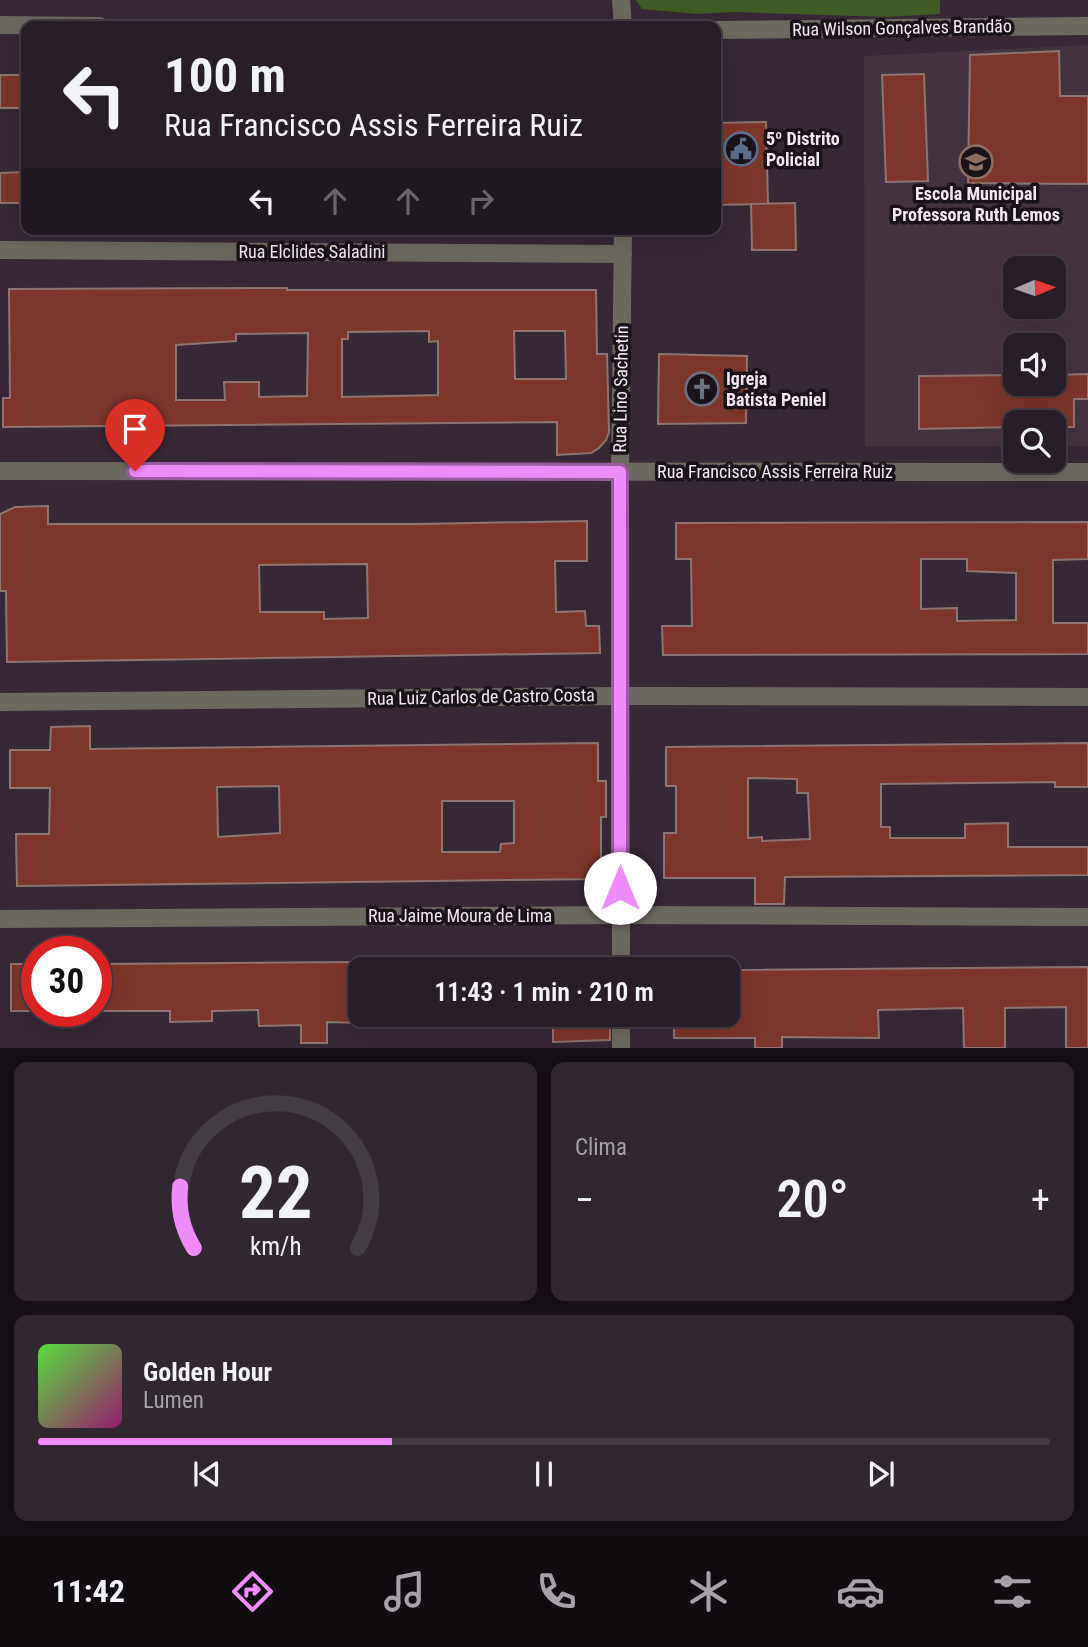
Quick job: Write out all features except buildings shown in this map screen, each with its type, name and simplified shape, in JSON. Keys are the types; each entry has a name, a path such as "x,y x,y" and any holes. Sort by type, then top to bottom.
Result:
{"street":[{"path":"621,0 623,21"},
{"path":"0,25 21,25"},
{"name":"Rua Wilson Gonçalves Brandão","path":"721,30 1088,26"},
{"name":"Rua Lino Sachetin","path":"621,957 620,472 623,235"},
{"name":"Rua Elclides Saladini","path":"0,250 623,254"},
{"name":"Rua Francisco Assis Ferreira Ruiz","path":"0,471 1088,472"},
{"name":"Rua Luiz Carlos de Castro Costa","path":"0,702 620,696 1088,697"},
{"name":"Rua Jaime Moura de Lima","path":"0,919 621,915 1088,917"},
{"path":"621,1027 621,1048"}],"shaded area":[{"name":"Escola Municipal Professora Ruth Lemos","path":"1088,45 1088,446 1066,446 1066,410 1003,410 1003,446 865,446 864,56"}],"green space":[{"path":"636,0 940,0 940,14 886,17 735,12 697,14 642,9"}],"place":[{"name":"5º Distrito Policial","path":"741,149"},
{"name":"Escola Municipal Professora Ruth Lemos","path":"976,162"},
{"name":"Igreja Batista Peniel","path":"702,389"}],"route":[{"path":"135,471 620,472 620,888"}]}
